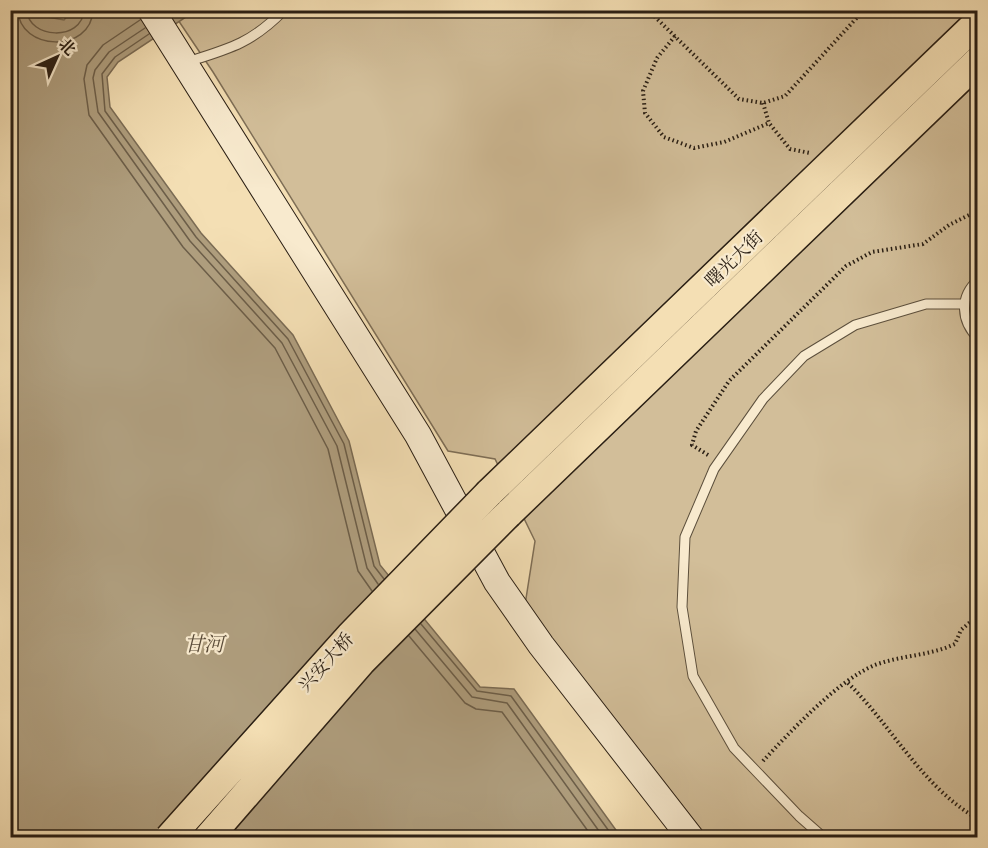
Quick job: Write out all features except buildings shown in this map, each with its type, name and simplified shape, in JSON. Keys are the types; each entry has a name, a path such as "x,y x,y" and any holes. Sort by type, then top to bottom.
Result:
{"main road":[{"name":"曙光大街","path":"489,493 827,170 978,22"},
{"name":"曙光大街","path":"508,514 978,62"},
{"name":"兴安大桥","path":"170,837 350,636 489,493"},
{"name":"兴安大桥","path":"208,837 361,662 508,514"}],"street":[{"path":"151,10 418,435 497,582 541,645 691,837"}],"lane":[{"path":"183,63 236,47 268,26 284,10"},
{"path":"978,280 968,292 964,304 964,316 969,328 978,338"},
{"path":"824,837 799,816 734,748 693,676 682,608 685,537 719,462 763,399 804,356 855,325 926,304 964,304"}],"path":[{"path":"648,10 739,99 763,103 785,96 864,10"},
{"path":"852,10 859,16"},
{"path":"675,36 657,58 643,92 645,113 664,137 694,148 724,142 769,123"},
{"path":"763,103 769,123 790,149 808,151 827,170"},
{"path":"719,462 693,445 696,431 729,381 846,266 872,252 923,244 949,225 971,214 978,215"},
{"path":"754,769 787,734 848,683 872,667 896,658 935,653 955,644 961,630 978,615"},
{"path":"848,683 871,705 885,727 919,768 959,808 978,819"}],"shaded area":[{"path":"172,11 977,11 977,837 707,837 525,605 535,541 495,459 448,451 213,72"}],"water":[{"name":"甘河","path":"10,11 39,11 42,16 64,20 72,11 195,11 118,62 107,77 110,107 201,233 293,335 349,441 380,565 480,687 514,689 621,837 11,837"}]}
